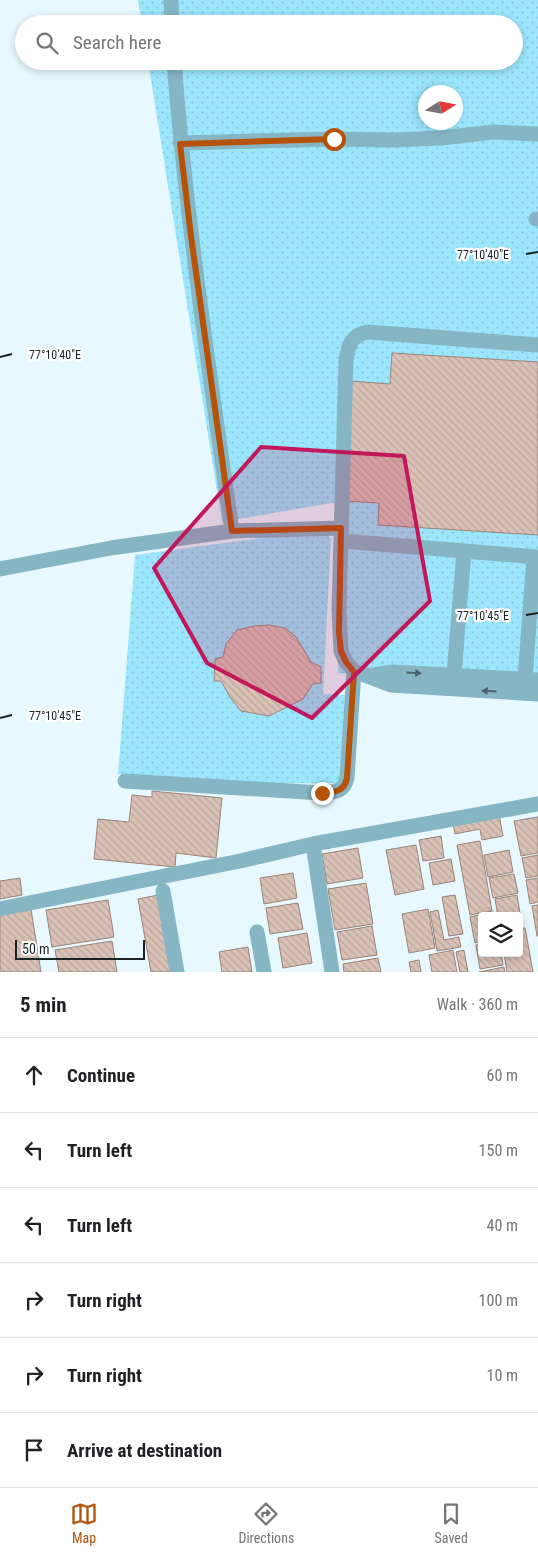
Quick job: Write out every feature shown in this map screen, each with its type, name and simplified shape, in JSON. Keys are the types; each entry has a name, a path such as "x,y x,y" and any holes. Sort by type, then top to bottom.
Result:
{"street":[{"path":"171,0 172,15"},
{"path":"175,70 180,144 191,236 232,531"},
{"path":"180,144 334,139 393,140 493,132 538,134"},
{"path":"538,345 367,332 357,334 352,340 346,360 339,585 341,651 346,662 360,674 391,685 538,694"},
{"path":"0,569 111,548 232,531 341,534 464,552 536,557 531,680 393,672 360,674"},
{"path":"454,675 464,552"},
{"path":"126,781 322,793 340,791 345,786 347,778 360,674"},
{"path":"0,909 230,863 313,844 538,804"},
{"path":"313,844 332,972"},
{"path":"163,892 177,972"},
{"path":"257,932 264,972"}],"highlighted area":[{"path":"261,447 404,456 430,601 312,718 207,663 154,568"}],"shaded area":[{"path":"138,0 538,0 538,690 338,673 343,501 222,522 149,70 523,70 523,15 140,15"},
{"path":"322,530 331,538 323,694 345,695 340,783 237,784 118,774 135,555"}],"building":[{"path":"392,353 538,362 538,535 378,525 379,503 343,501 350,381 390,384"},
{"path":"269,625 285,628 296,637 311,662 321,667 321,683 313,684 303,699 269,716 241,711 221,681 214,681 215,659 223,657 226,644 237,630"},
{"path":"152,791 222,798 216,858 176,853 175,867 94,859 98,819 129,822 132,795 152,797"},
{"path":"499,814 503,836 482,840 480,829 455,834 453,823"},
{"path":"538,817 538,853 521,856 514,821"},
{"path":"441,836 444,858 423,861 419,840"},
{"path":"480,841 492,911 478,912 470,915 457,845"},
{"path":"416,845 424,889 395,895 386,850"},
{"path":"358,848 363,878 327,884 322,854"},
{"path":"509,850 513,872 488,877 484,855"},
{"path":"538,855 538,876 526,878 522,858"},
{"path":"451,859 455,881 433,885 429,863"},
{"path":"293,873 297,898 264,904 260,878"},
{"path":"514,874 518,893 493,898 489,878"},
{"path":"20,878 22,895 0,899 0,881"},
{"path":"538,878 538,902 530,904 526,880"},
{"path":"366,883 373,924 335,930 328,889"},
{"path":"158,895 173,972 151,972 138,899"},
{"path":"455,895 463,934 449,936 442,897"},
{"path":"517,895 520,912 497,912 495,899"},
{"path":"108,900 114,937 52,947 46,910"},
{"path":"298,903 303,929 270,934 266,908"},
{"path":"538,905 538,936 537,936 532,906"},
{"path":"31,909 41,972 0,972 0,914"},
{"path":"428,909 435,948 409,953 402,914"},
{"path":"438,910 444,940 459,937 461,947 437,951 430,912"},
{"path":"478,915 478,942 475,943 470,917"},
{"path":"372,926 377,955 342,960 337,932"},
{"path":"523,928 525,928 533,972 507,972 505,957 523,957"},
{"path":"307,933 312,963 283,968 278,938"},
{"path":"112,941 117,972 59,972 55,950"},
{"path":"248,947 252,972 222,972 219,952"},
{"path":"453,950 457,972 432,972 429,955"},
{"path":"464,950 468,972 460,972 456,952"},
{"path":"478,957 502,957 503,965 480,969"},
{"path":"378,958 381,972 344,972 343,964"},
{"path":"419,960 421,972 411,972 409,962"},
{"path":"504,967 505,972 479,972"}],"route":[{"path":"322,793 340,791 345,786 347,778 354,672 346,662 341,651 339,632 341,528 232,531 180,144 334,139"}]}
